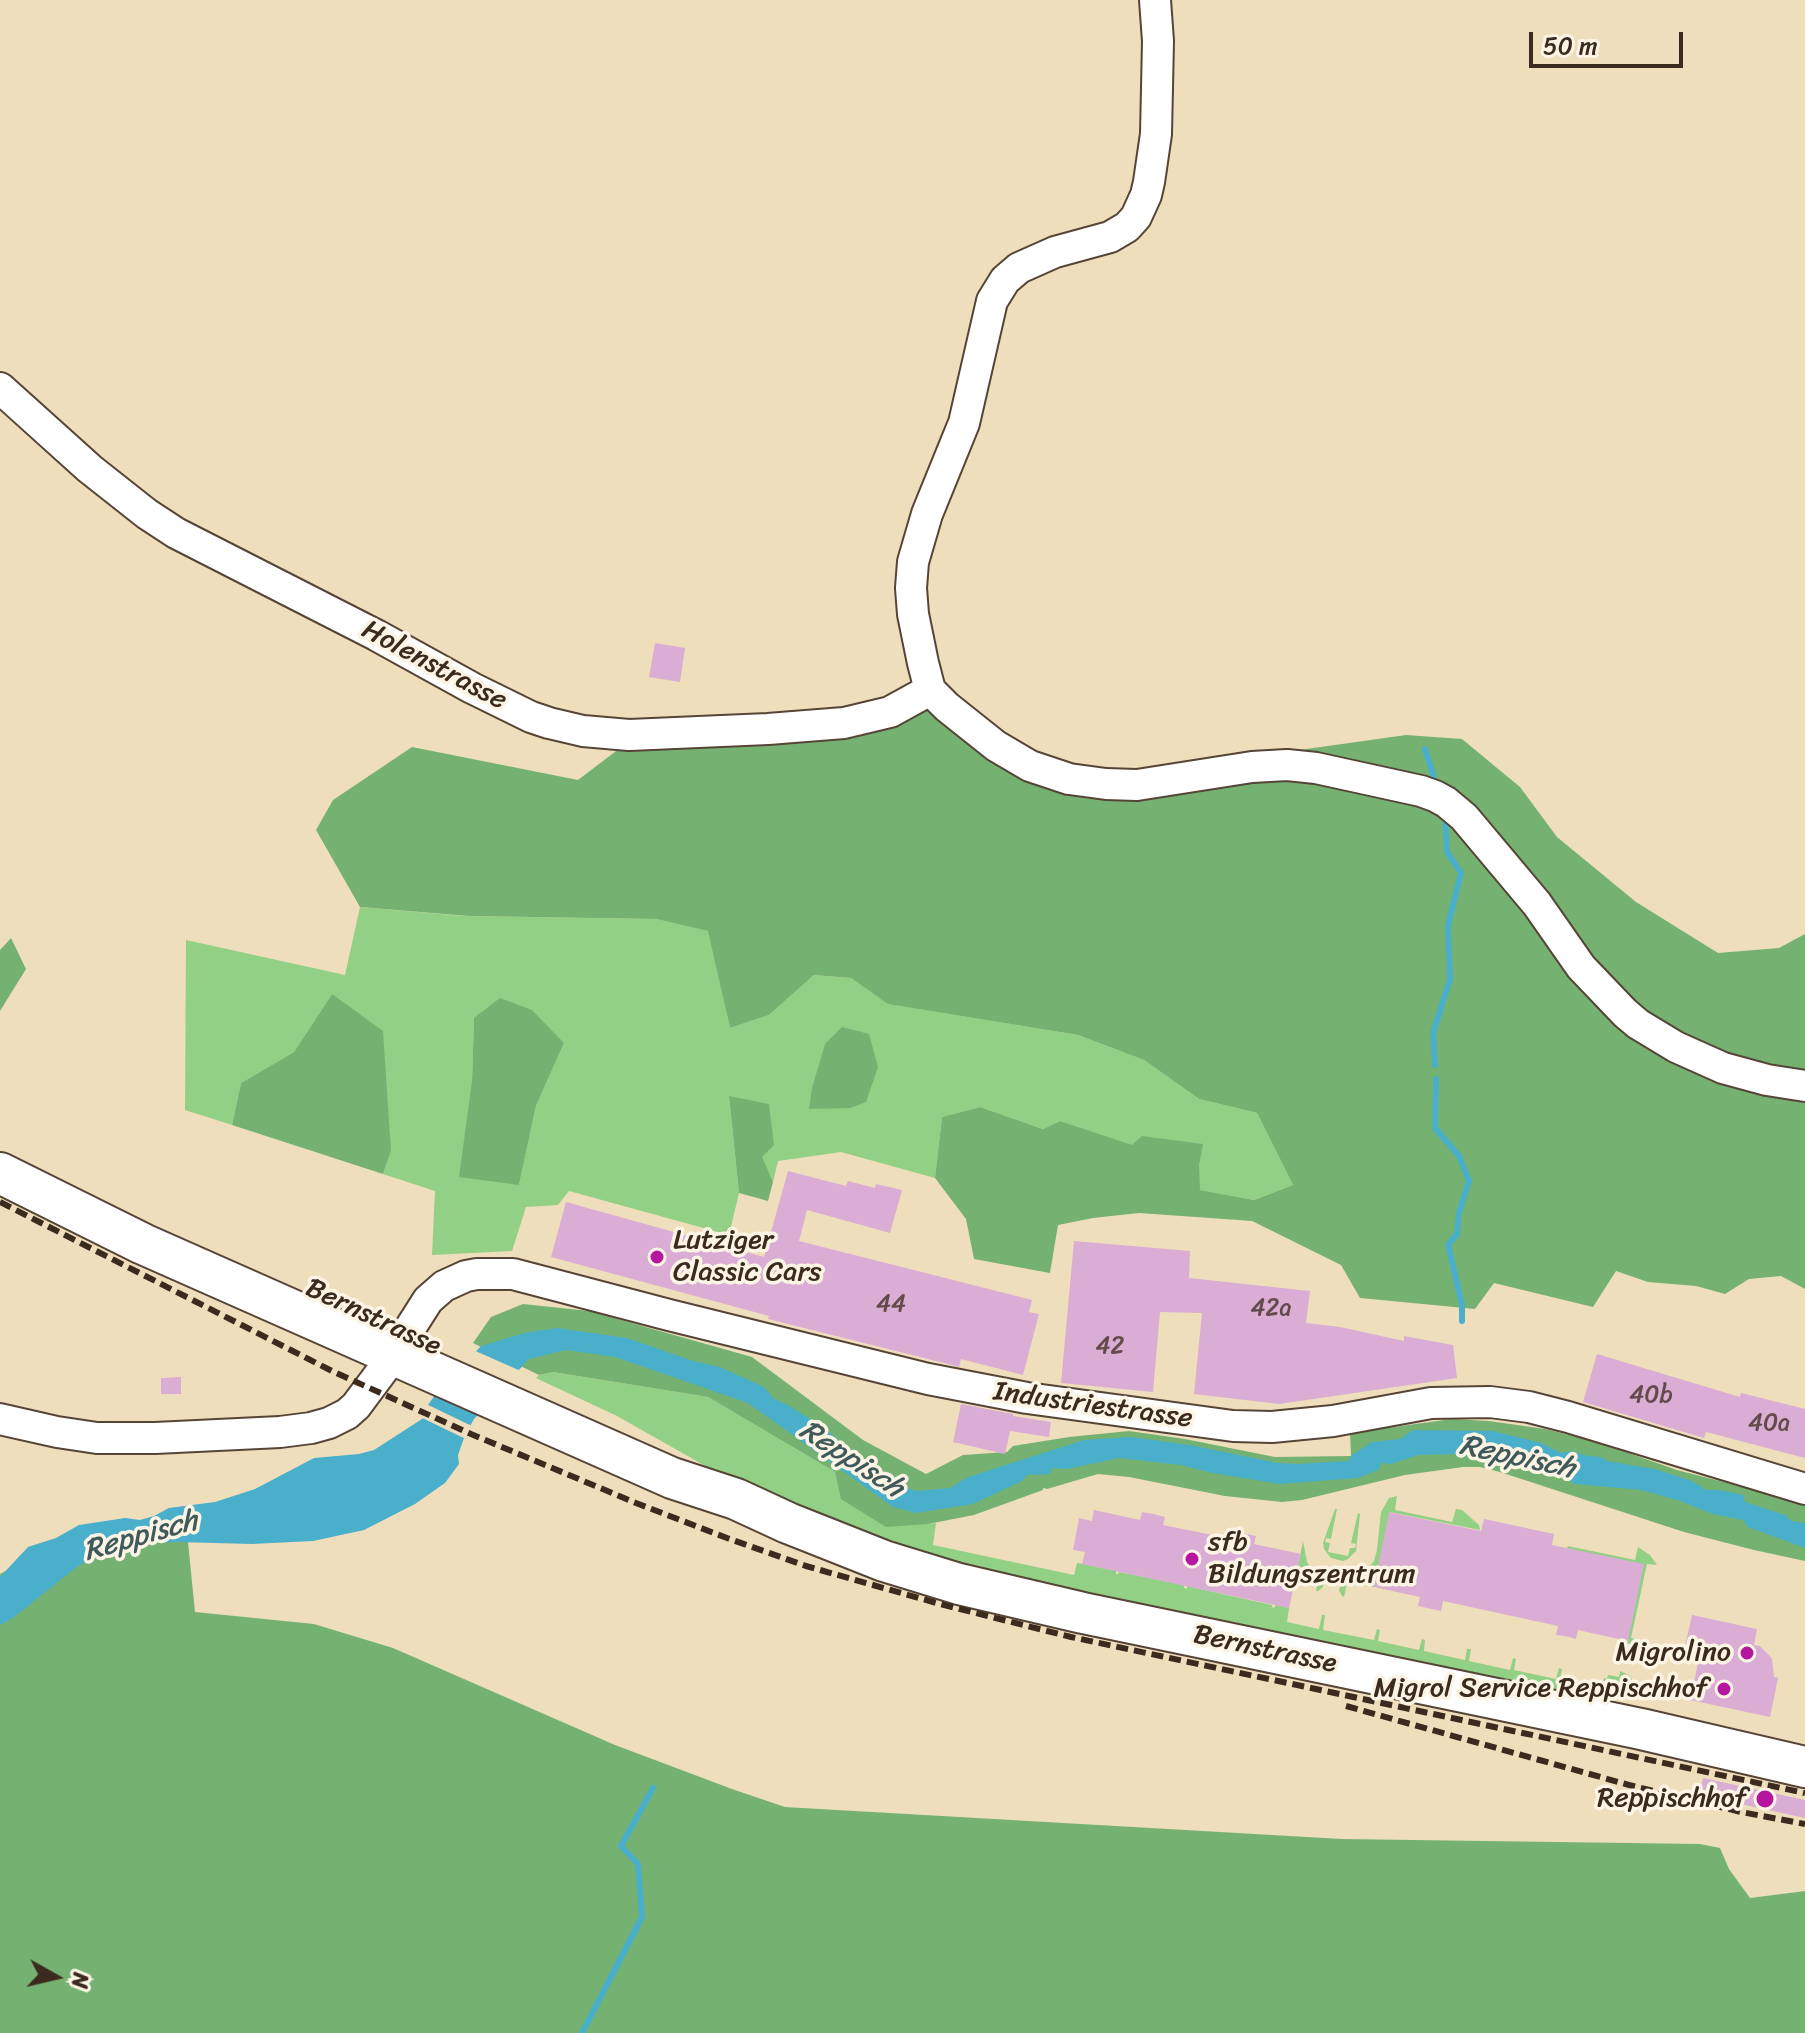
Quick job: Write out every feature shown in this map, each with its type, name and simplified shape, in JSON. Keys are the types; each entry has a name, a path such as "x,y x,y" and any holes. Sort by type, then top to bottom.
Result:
{"main road":[{"name":"Bernstrasse","path":"0,1158 106,1198 401,1344 516,1396 672,1478 736,1499 884,1561 959,1584 1098,1616 1641,1729 1805,1767"},
{"name":"Bernstrasse","path":"0,1173 143,1244 401,1344"}],"street":[{"path":"1155,0 1158,41 1156,134 1146,195 1136,217 1127,227 1110,237 1055,252 1019,268 1005,280 992,301 964,423 927,514 913,562 912,601 930,690 996,746 1030,766 1069,779 1137,785 1252,767 1287,765 1331,771 1435,796 1464,817 1537,904 1581,967 1638,1024 1676,1047 1723,1068 1805,1086"},
{"name":"Holenstrasse","path":"0,388 108,483 176,533 363,628 472,688 549,723 613,735 643,735 844,723 890,712 930,690"},
{"name":"Industriestrasse","path":"0,1419 97,1438 155,1438 311,1428 339,1418 356,1406 428,1300 444,1286 477,1274 513,1274 928,1379 1027,1398 1246,1427 1307,1425 1431,1403 1490,1402 1529,1407 1568,1417 1805,1489"}],"green space":[{"path":"932,708 1093,779 1406,735 1462,739 1520,787 1557,837 1636,902 1718,953 1779,948 1805,934 1805,1289 1781,1276 1749,1279 1725,1294 1696,1286 1648,1282 1616,1271 1593,1307 1494,1283 1475,1309 1360,1298 1341,1265 1252,1221 1139,1213 1058,1225 1050,1273 974,1259 966,1219 935,1178 942,1117 980,1107 1043,1129 1060,1121 1132,1145 1142,1136 1203,1144 1199,1166 1200,1190 1254,1200 1293,1185 1257,1113 1199,1099 1144,1060 1078,1035 888,1004 851,978 814,975 769,1015 730,1028 708,931 656,919 468,916 360,907 316,830 333,800 412,747 578,780 620,748 879,730"},
{"path":"360,907 464,916 656,919 709,931 730,1028 769,1015 814,975 851,978 889,1004 1078,1035 1144,1060 1199,1099 1257,1113 1293,1185 1254,1200 1199,1190 1202,1144 1132,1146 1060,1121 1043,1129 980,1107 942,1117 935,1178 841,1152 778,1161 773,1182 729,1096 739,1193 729,1235 569,1191 558,1205 526,1207 512,1251 432,1255 435,1191 383,1174 391,1151 332,994 294,1052 241,1083 232,1125 185,1110 186,940 345,975","holes":["474,1018 564,1043 536,1106 519,1185 472,1081"]},
{"path":"11,938 26,969 0,1011 0,950"},
{"path":"332,994 383,1031 391,1151 383,1174 232,1125 241,1083 294,1052"},
{"path":"500,998 532,1010 564,1043 536,1106 519,1185 459,1177 472,1081 474,1018"},
{"path":"842,1027 869,1034 878,1067 866,1102 850,1108 809,1109 825,1044"},
{"path":"729,1096 769,1104 774,1145 762,1157 773,1182 768,1201 739,1193"},
{"path":"523,1304 589,1311 752,1357 863,1440 926,1474 963,1455 1007,1452 1013,1446 1129,1431 1275,1457 1351,1456 1350,1433 1452,1419 1489,1421 1545,1429 1597,1442 1677,1470 1805,1503 1805,1561 1684,1532 1480,1467 1405,1475 1282,1502 1225,1496 1098,1474 1043,1488 974,1515 928,1524 886,1527 841,1499 835,1472 708,1397 553,1372 539,1375 473,1343 491,1317"},
{"path":"553,1372 708,1397 835,1472 842,1499 928,1524 936,1523 933,1545 1074,1575 1077,1563 1083,1564 1116,1571 1116,1574 1119,1572 1272,1605 1274,1608 1276,1605 1289,1608 1287,1622 1319,1629 1322,1615 1325,1615 1323,1630 1374,1640 1377,1629 1380,1630 1378,1641 1419,1650 1422,1639 1425,1640 1424,1651 1465,1660 1467,1649 1471,1649 1469,1661 1510,1670 1513,1658 1516,1659 1514,1670 1556,1679 1559,1668 1562,1669 1560,1680 1601,1689 1604,1678 1607,1679 1608,1675 1619,1677 1620,1671 1629,1675 1632,1684 1624,1692 1614,1695 1584,1695 942,1564 739,1485 617,1416 536,1378"},
{"path":"1397,1496 1395,1510 1452,1522 1456,1509 1462,1510 1479,1525 1480,1530 1390,1512 1374,1587 1347,1582 1342,1596 1339,1590 1342,1581 1361,1577 1374,1561 1381,1512 1389,1498"},
{"path":"1337,1509 1331,1539 1326,1538 1325,1542 1330,1543 1328,1552 1348,1556 1350,1548 1355,1548 1356,1544 1351,1543 1360,1514 1356,1551 1343,1561 1331,1558 1323,1543"},
{"path":"186,1522 195,1612 314,1624 393,1648 615,1745 785,1807 1342,1839 1700,1844 1720,1848 1729,1869 1750,1898 1805,1891 1805,2033 0,2033 0,1574 61,1542"},
{"path":"1303,1541 1307,1562 1313,1571 1323,1577 1323,1587 1318,1591 1319,1576 1297,1571"},
{"path":"1568,1546 1635,1560 1638,1547 1650,1555 1657,1565 1647,1564 1631,1638 1646,1642 1626,1644 1628,1641"}],"water":[{"name":"Reppisch","path":"557,1328 627,1338 720,1367 764,1387 774,1399 824,1428 892,1483 917,1491 950,1488 968,1477 1084,1440 1131,1437 1297,1464 1348,1461 1372,1442 1400,1439 1413,1430 1493,1431 1541,1443 1561,1453 1573,1451 1607,1461 1655,1469 1692,1481 1706,1490 1743,1495 1745,1502 1785,1515 1792,1521 1805,1523 1805,1548 1748,1527 1743,1520 1713,1514 1680,1501 1641,1490 1575,1484 1543,1466 1488,1455 1418,1455 1391,1464 1382,1463 1378,1470 1358,1478 1280,1484 1181,1465 1119,1458 1067,1469 1052,1468 1050,1474 1027,1475 1022,1481 973,1504 916,1513 893,1507 748,1403 615,1357 566,1350 529,1359 474,1419 458,1455 459,1464 445,1483 415,1504 364,1530 313,1541 118,1544 78,1566 0,1625 0,1577 28,1547 56,1538 79,1525 125,1518 140,1520 169,1508 215,1502 255,1489 314,1458 374,1450 422,1419 423,1412 435,1395 481,1346 528,1332"}],"pier":[{"path":"471,1349 523,1372 491,1407 436,1388"},
{"path":"424,1403 474,1427 468,1440 418,1416"}],"building":[{"path":"655,643 685,648 680,682 649,677"},
{"path":"788,1171 846,1186 848,1181 875,1188 876,1184 902,1190 890,1233 807,1210 799,1241 1032,1300 1029,1312 1039,1314 1023,1375 961,1359 959,1367 768,1319 769,1316 551,1257 566,1202 764,1257"},
{"path":"1074,1241 1190,1251 1189,1278 1310,1291 1306,1323 1404,1341 1404,1336 1453,1345 1457,1378 1279,1404 1194,1394 1202,1313 1160,1312 1153,1392 1061,1383"},
{"path":"1597,1354 1740,1397 1741,1393 1805,1409 1805,1458 1706,1432 1704,1438 1583,1402"},
{"path":"181,1377 181,1394 161,1394 161,1378"},
{"path":"961,1404 1051,1422 1049,1437 1010,1431 1005,1454 953,1442"},
{"name":"sfb Bildungszentrum","path":"1094,1510 1140,1520 1142,1512 1153,1514 1165,1517 1163,1525 1232,1539 1233,1531 1256,1536 1254,1544 1301,1554 1289,1608 1082,1564 1085,1552 1073,1550 1079,1518 1092,1521"},
{"path":"1389,1512 1481,1531 1484,1519 1554,1534 1552,1545 1644,1564 1628,1641 1578,1630 1576,1639 1556,1635 1558,1626 1443,1601 1441,1611 1418,1606 1420,1597 1374,1587"},
{"path":"1692,1615 1757,1629 1754,1645 1760,1646 1772,1659 1774,1677 1778,1678 1770,1717 1690,1700 1700,1654 1684,1651"},
{"path":"1703,1778 1805,1800 1805,1818 1699,1795"}],"waterway":[{"path":"1425,749 1437,787"},
{"path":"1435,1065 1433,1033 1450,979 1448,925 1461,873 1447,852 1445,815"},
{"path":"1436,1079 1435,1128 1459,1156 1469,1181 1459,1212 1457,1234 1448,1245 1462,1305 1462,1321"},
{"path":"582,2033 642,1917 638,1864 621,1846 653,1788"}],"railway":[{"path":"0,1202 332,1371 471,1434 636,1503 806,1566 1071,1637 1805,1793"},
{"path":"1346,1706 1629,1785 1805,1824"}],"place":[{"name":"Lutziger Classic Cars","path":"657,1257"},
{"name":"sfb Bildungszentrum","path":"1192,1559"},
{"name":"Migrolino","path":"1747,1653"},
{"name":"Migrol Service Reppischhof","path":"1724,1689"},
{"name":"Reppischhof","path":"1765,1799"}]}
